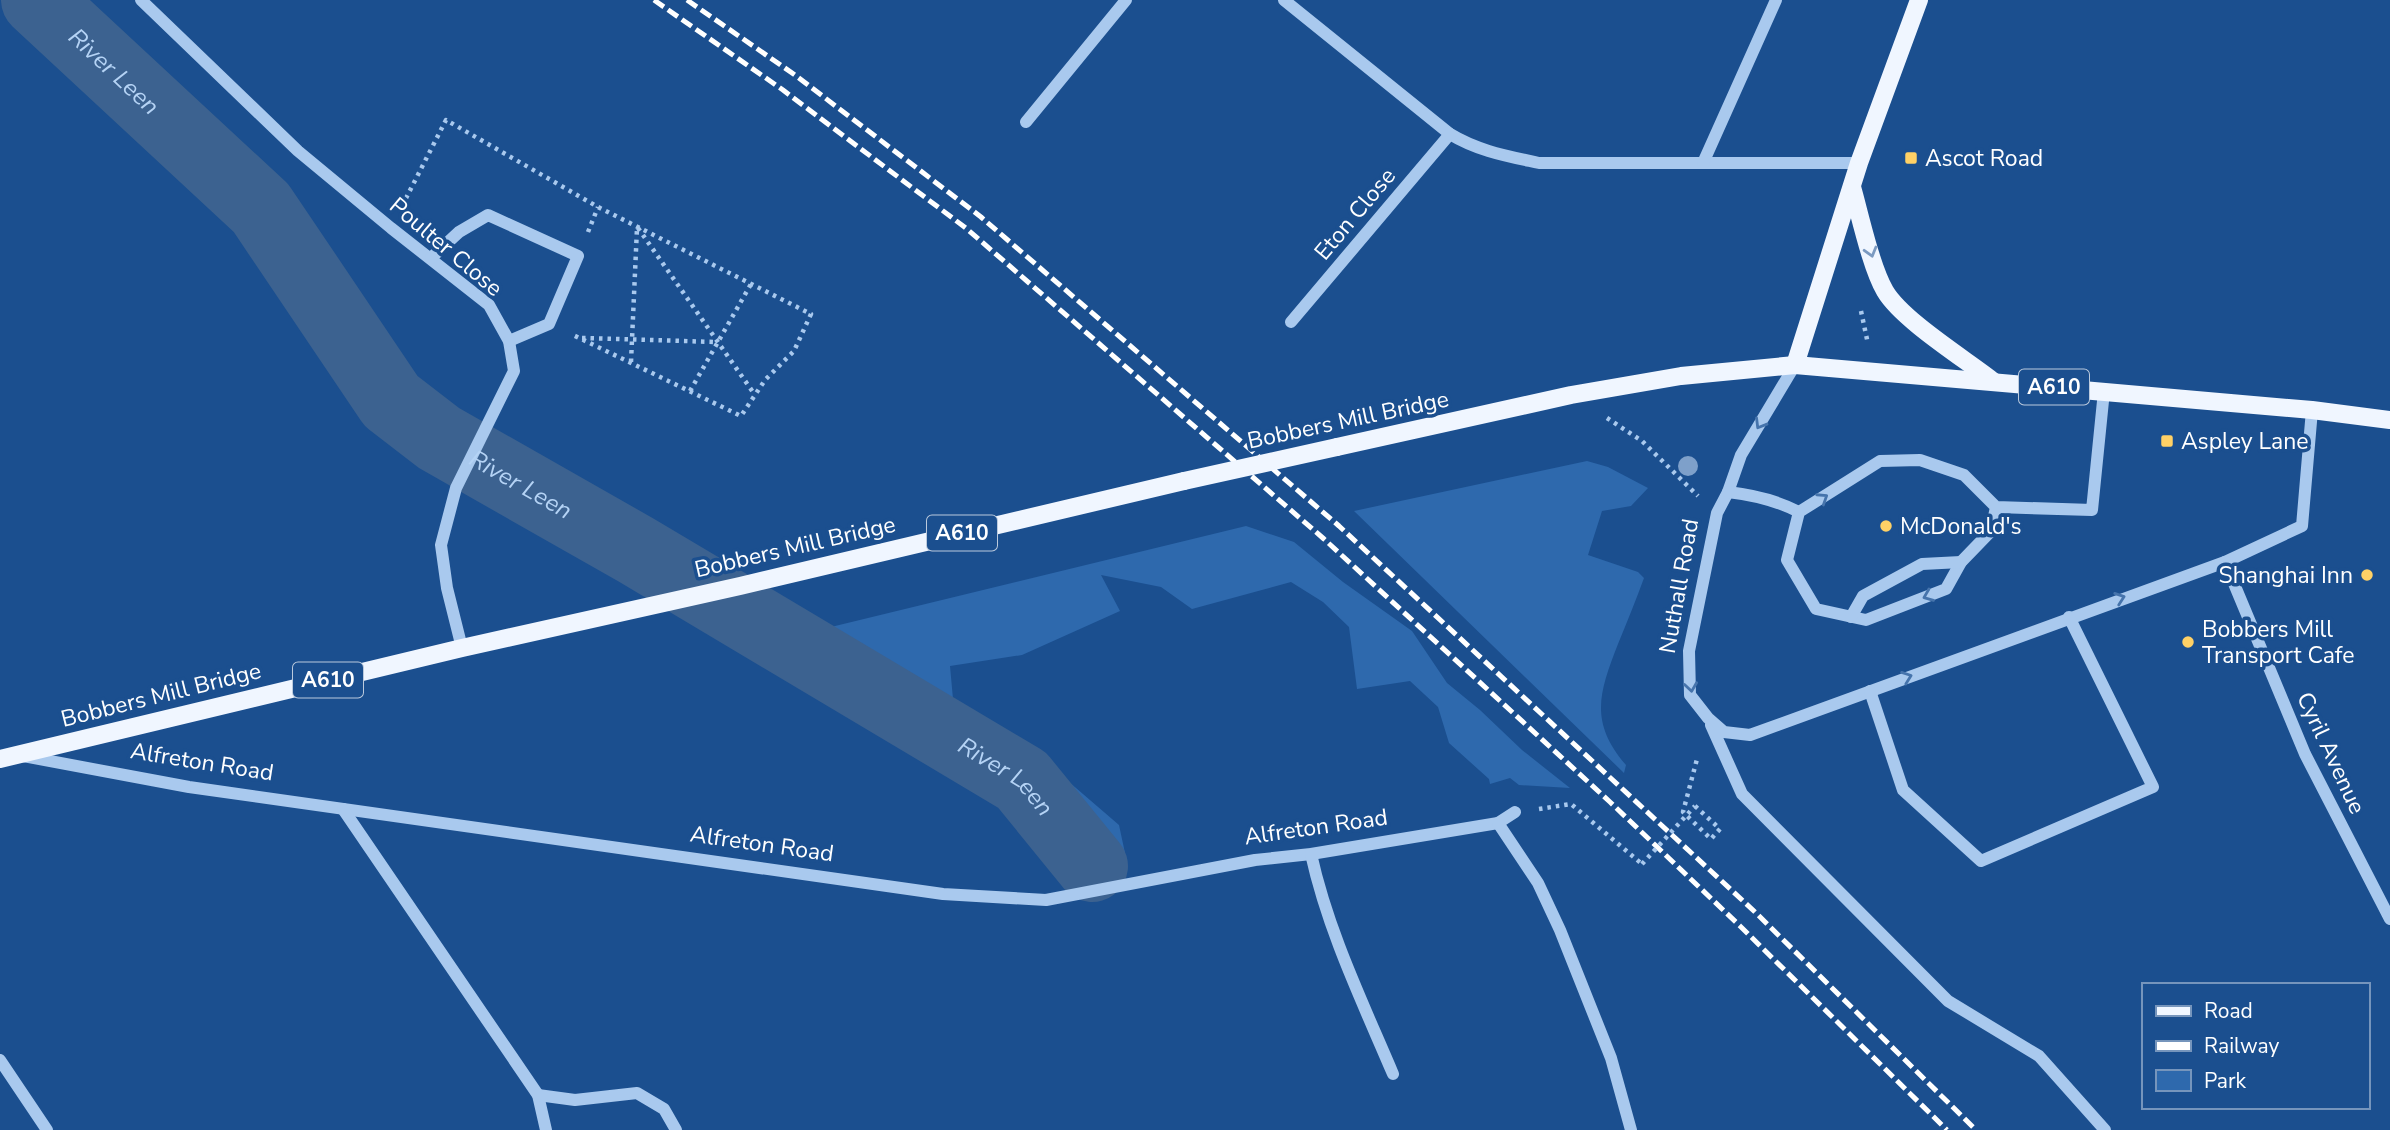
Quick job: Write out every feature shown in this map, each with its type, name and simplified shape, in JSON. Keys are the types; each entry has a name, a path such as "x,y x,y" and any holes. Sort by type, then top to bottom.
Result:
{"main road":[{"path":"1795,365 1859,163 1919,0"},
{"path":"1852,187 1885,291 1900,310 1993,381"},
{"name":"A610","path":"1795,365 2312,410 2390,420"},
{"name":"Bobbers Mill Bridge","path":"8,757 642,606 740,586 1184,481 1571,395 1681,376 1795,365"}],"street":[{"name":"Poulter Close","path":"141,0 298,151 489,305 509,341 514,371 456,488 441,545 447,589 462,648"},
{"path":"1027,122 1126,0"},
{"path":"1284,0 1450,134 1489,152 1539,163 1859,163"},
{"path":"1703,163 1776,0"},
{"name":"Eton Close","path":"1291,322 1450,134"},
{"path":"431,258 458,232 488,215 578,256 549,324 509,341"},
{"name":"Nuthall Road","path":"1795,365 1741,455 1728,492 1717,513 1689,651 1690,695 1708,718 1724,732 1749,735 2225,562 2302,526 2312,410"},
{"path":"1996,507 1991,531 1961,562 1946,589 1866,620 1816,609 1787,560 1799,512 1880,461 1920,460 1964,475 1996,507 2092,509 2104,391"},
{"path":"1728,492 1757,495 1799,512"},
{"path":"1851,617 1863,596 1922,564 1961,562"},
{"name":"Cyril Avenue","path":"2225,562 2305,754 2390,919"},
{"path":"1870,691 1903,790 1982,861 2153,788 2069,617"},
{"path":"1708,718 1742,794 1948,1000 2039,1056 2105,1130"},
{"name":"Alfreton Road","path":"8,757 189,787 943,894 1046,900 1255,860 1311,854 1499,823 1515,812"},
{"path":"343,809 538,1095 546,1130"},
{"path":"1499,823 1538,883 1560,930 1611,1058 1631,1130"},
{"path":"1311,854 1321,897 1336,942 1393,1074"},
{"path":"0,1060 47,1130"},
{"path":"538,1095 575,1100 637,1093 664,1109 676,1130"}],"path":[{"path":"391,228 446,120 598,207 811,314 794,351 765,380 741,416 549,324"},
{"path":"631,363 637,227"},
{"path":"637,227 755,395"},
{"path":"690,391 751,284"},
{"path":"1859,304 1874,371"},
{"path":"579,338 718,342"},
{"path":"1571,395 1642,440 1717,513"},
{"path":"1515,812 1571,804 1642,864 1695,806 1720,829 1711,839 1683,812 1708,718"}],"green space":[{"path":"1587,461 1608,467 1648,488 1631,506 1602,511 1588,555 1638,572 1644,578 1602,692 1602,721 1606,735 1626,765 1624,773 1354,511"},
{"path":"1246,526 1294,542 1343,582 1412,631 1447,683 1522,750 1570,788 1519,785 1510,778 1490,784 1489,779 1449,743 1438,707 1410,681 1357,689 1349,627 1323,602 1291,582 1192,609 1161,587 1101,575 1120,611 1022,655 950,666 953,699 1040,757 1119,825 1125,853 1104,867 1018,773 794,636"}],"waterway":[{"name":"River Leen","path":"37,0 261,208 391,401 439,438 636,550 1022,780 1092,866"}],"railway":[{"path":"654,0 783,90 967,229 1324,539 1610,802 1947,1130"},
{"path":"687,0 795,75 981,217 1339,526 1755,912 1976,1130"}],"place":[{"name":"Ascot Road","path":"1911,158"},
{"name":"Aspley Lane","path":"2167,441"},
{"name":"McDonald's","path":"1886,526"},
{"name":"Shanghai Inn","path":"2367,575"},
{"name":"Bobbers Mill Transport Cafe","path":"2188,642"}]}
